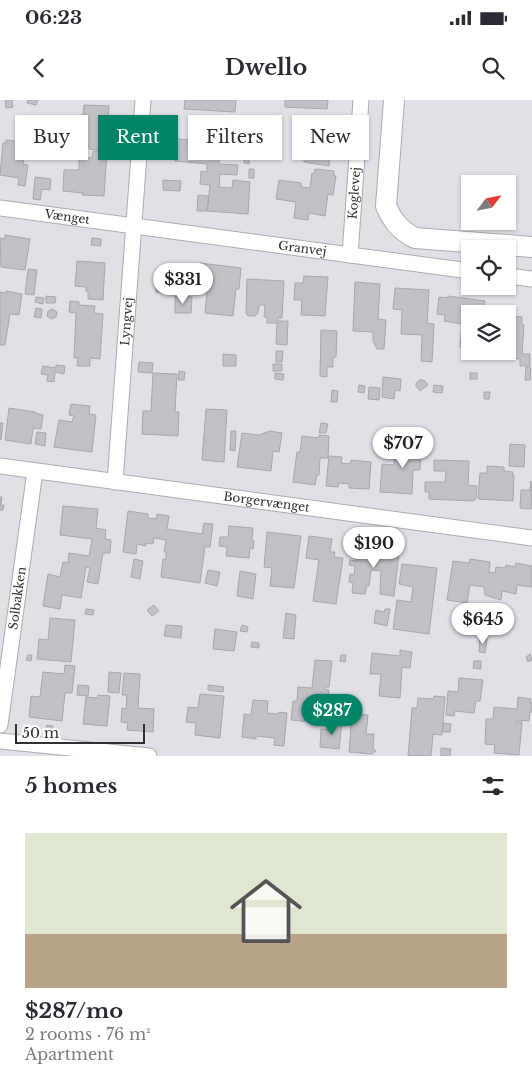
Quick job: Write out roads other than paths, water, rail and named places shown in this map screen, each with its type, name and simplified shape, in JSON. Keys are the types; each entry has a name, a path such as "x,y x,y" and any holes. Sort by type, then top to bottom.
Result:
{"street":[{"name":"Lyngvej","path":"115,482 143,100"},
{"name":"Koglevej","path":"350,255 361,100"},
{"path":"394,100 386,206 392,220 402,231 415,238 532,247"},
{"name":"Vænget","path":"0,208 135,224"},
{"name":"Granvej","path":"135,224 461,270"},
{"path":"516,277 532,279"},
{"name":"Borgervænget","path":"0,466 532,538"},
{"name":"Solbakken","path":"0,725 35,471"},
{"path":"0,741 149,756"}]}
